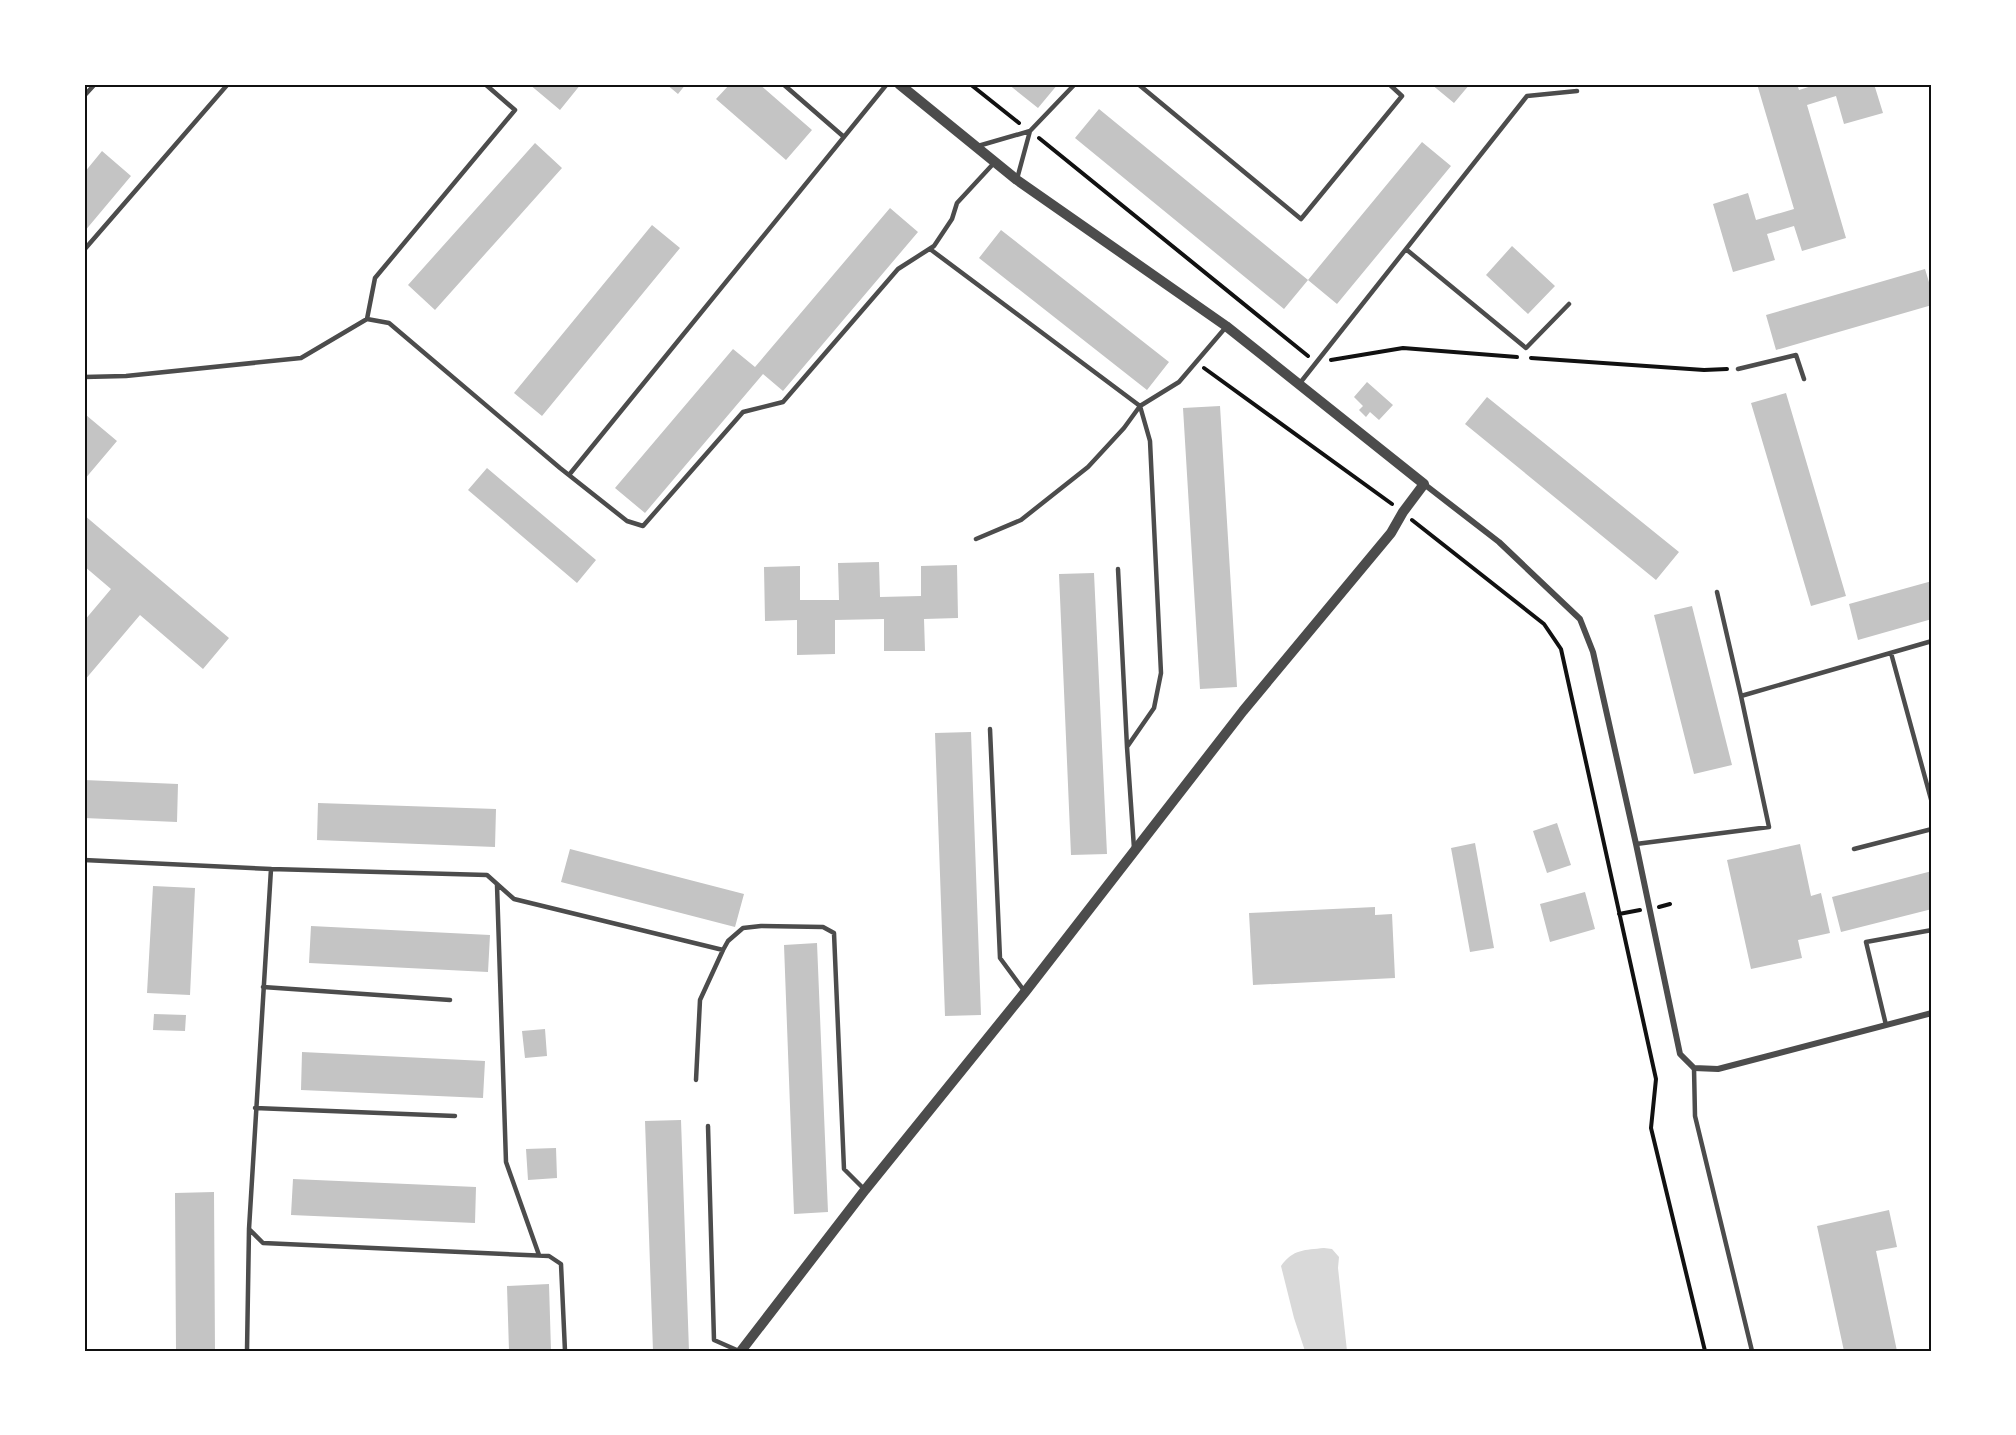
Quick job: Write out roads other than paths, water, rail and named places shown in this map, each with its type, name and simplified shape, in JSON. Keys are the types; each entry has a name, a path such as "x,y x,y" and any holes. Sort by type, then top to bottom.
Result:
{"street":[{"path":"898,84 1017,180 1226,326 1499,542 1581,619 1593,652 1680,1054 1694,1068 1718,1069 1932,1013"},
{"path":"740,1351 865,1190 1025,992 1243,711 1391,533 1424,484"}],"lane":[{"path":"84,96 94,84"},
{"path":"84,250 228,84"},
{"path":"367,319 375,278 516,110 485,84"},
{"path":"783,84 844,137"},
{"path":"569,475 887,84"},
{"path":"1017,180 1030,131 1075,84"},
{"path":"1138,84 1301,219 1402,96 1389,84"},
{"path":"1299,385 1527,96 1577,91"},
{"path":"976,146 1030,131"},
{"path":"84,377 136,375 301,358 367,319 389,323 569,475 627,521 643,526 743,412 783,402 898,269 934,246 951,219 957,203 995,162"},
{"path":"930,249 1140,406 1150,441 1161,673 1154,708 1127,747"},
{"path":"1407,250 1526,348 1569,304"},
{"path":"976,539 1021,520 1088,467 1124,428 1140,406 1179,382 1226,326"},
{"path":"1738,369 1796,355 1804,379"},
{"path":"1118,569 1134,852"},
{"path":"1636,844 1769,827 1717,592"},
{"path":"1741,696 1932,640"},
{"path":"1891,652 1932,803"},
{"path":"990,729 1000,958 1025,992"},
{"path":"1854,849 1932,829"},
{"path":"84,860 487,875 514,899 723,950"},
{"path":"247,1351 249,1229 255,1108 271,868"},
{"path":"497,885 506,1162 539,1255"},
{"path":"696,1080 700,1000 728,941 743,928 761,926 823,927 834,933 844,1169 865,1190"},
{"path":"1886,1024 1866,942 1932,930"},
{"path":"263,987 450,1000"},
{"path":"1694,1068 1695,1116 1752,1351"},
{"path":"255,1108 455,1116"},
{"path":"708,1126 714,1340 740,1351"},
{"path":"249,1229 263,1243 549,1256 561,1264 565,1351"}]}
